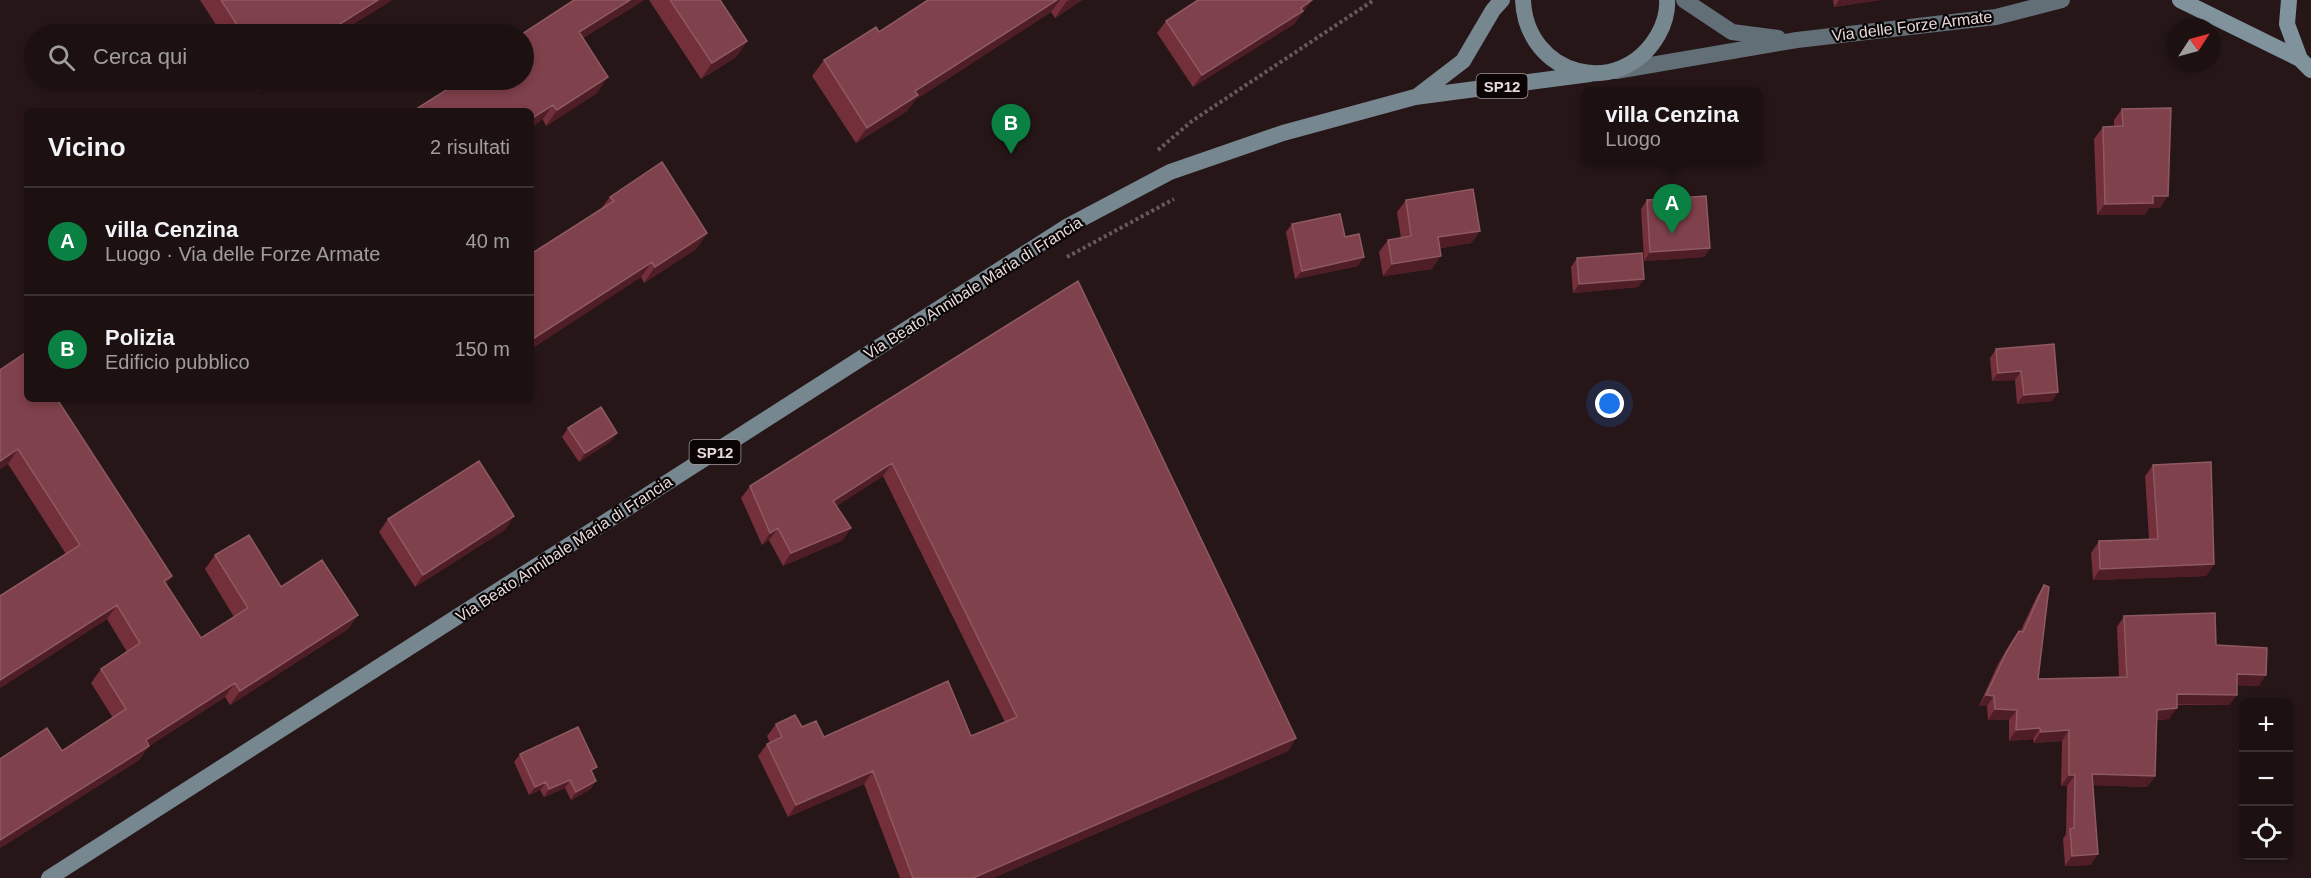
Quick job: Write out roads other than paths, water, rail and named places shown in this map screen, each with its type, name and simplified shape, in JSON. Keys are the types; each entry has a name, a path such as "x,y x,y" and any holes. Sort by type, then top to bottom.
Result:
{"highway":[{"path":"2180,0 2306,65"},
{"path":"2289,0 2287,24 2306,65"}],"main road":[{"name":"Via Beato Annibale Maria di Francia","path":"1415,97 1463,62 1493,10 1502,0"},
{"path":"1523,0 1524,15 1532,38 1547,56 1567,68 1590,74"},
{"path":"1612,72 1634,63 1651,48 1663,28 1667,0"},
{"name":"Via delle Forze Armate","path":"1684,0 1732,32 1797,40"},
{"name":"Via delle Forze Armate","path":"1612,72 1797,40 1996,17 2062,0"},
{"name":"Via Beato Annibale Maria di Francia","path":"49,878 1068,226 1170,172 1282,133 1415,97 1612,72"}],"place":[{"name":"Polizia","path":"1011,154"},
{"name":"villa Cenzina","path":"1672,234"}]}
